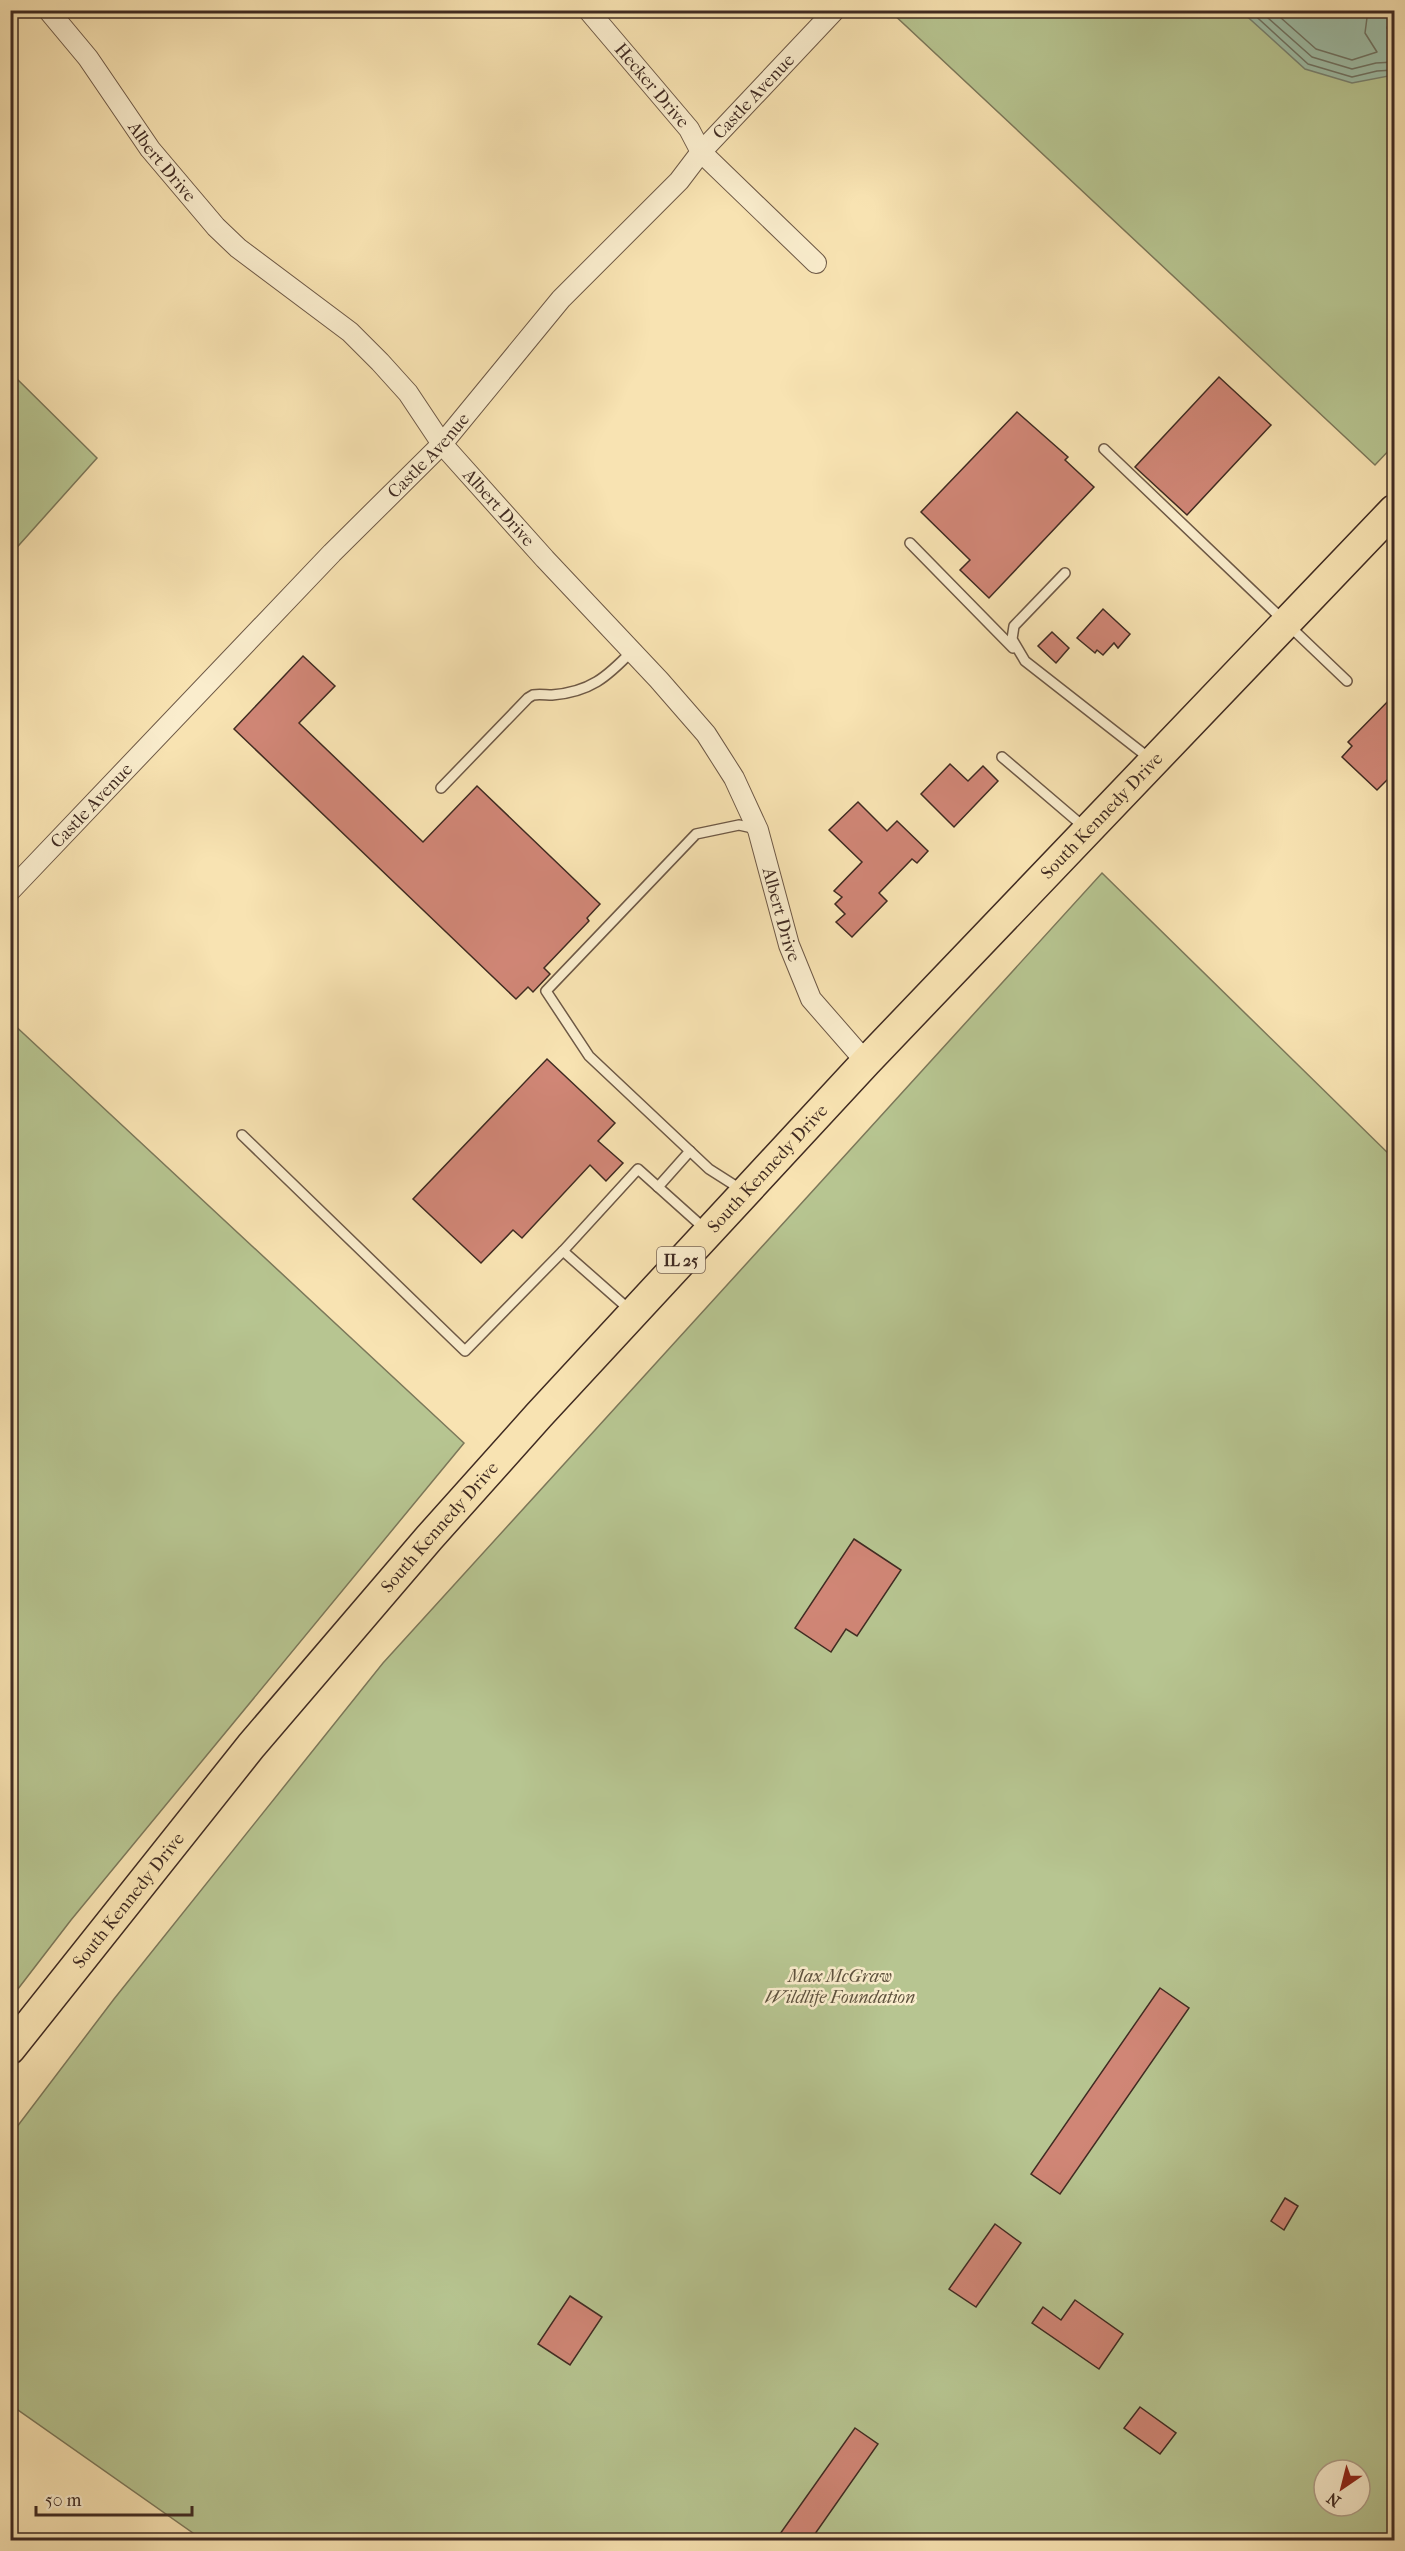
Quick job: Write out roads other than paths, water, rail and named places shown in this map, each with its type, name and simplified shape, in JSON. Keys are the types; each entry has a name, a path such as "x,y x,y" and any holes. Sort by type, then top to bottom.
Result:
{"main road":[{"name":"South Kennedy Drive","path":"10,2049 251,1746 429,1538 744,1191 1395,510"}],"street":[{"name":"Albert Drive","path":"48,10 88,58 150,149 216,226 238,248 350,332 408,393 442,444 544,559 684,708 721,755 758,830 789,945 811,999 866,1062"},
{"name":"Hecker Drive","path":"588,10 689,129 701,152 816,263"},
{"name":"Castle Avenue","path":"10,891 332,554 442,444 561,299 679,181 701,152 835,10"}],"lane":[{"path":"1104,449 1347,681"},
{"path":"910,543 1025,661 1154,762"},
{"path":"1025,661 1012,639 1014,626 1065,573"},
{"path":"441,788 528,698 533,695 560,693 588,687 607,677 632,651"},
{"path":"1002,757 1089,830"},
{"path":"744,1191 709,1169 589,1056 546,991 696,834 739,825 758,830"},
{"path":"242,1135 465,1351 563,1251 638,1169 707,1231"},
{"path":"658,1187 690,1151"},
{"path":"563,1251 633,1313"}],"water":[{"path":"1241,11 1394,11 1387,28 1394,35 1394,75 1352,83 1305,69"}],"park label":[{"name":"Max McGraw Wildlife Foundation","path":"840,1986"}]}
